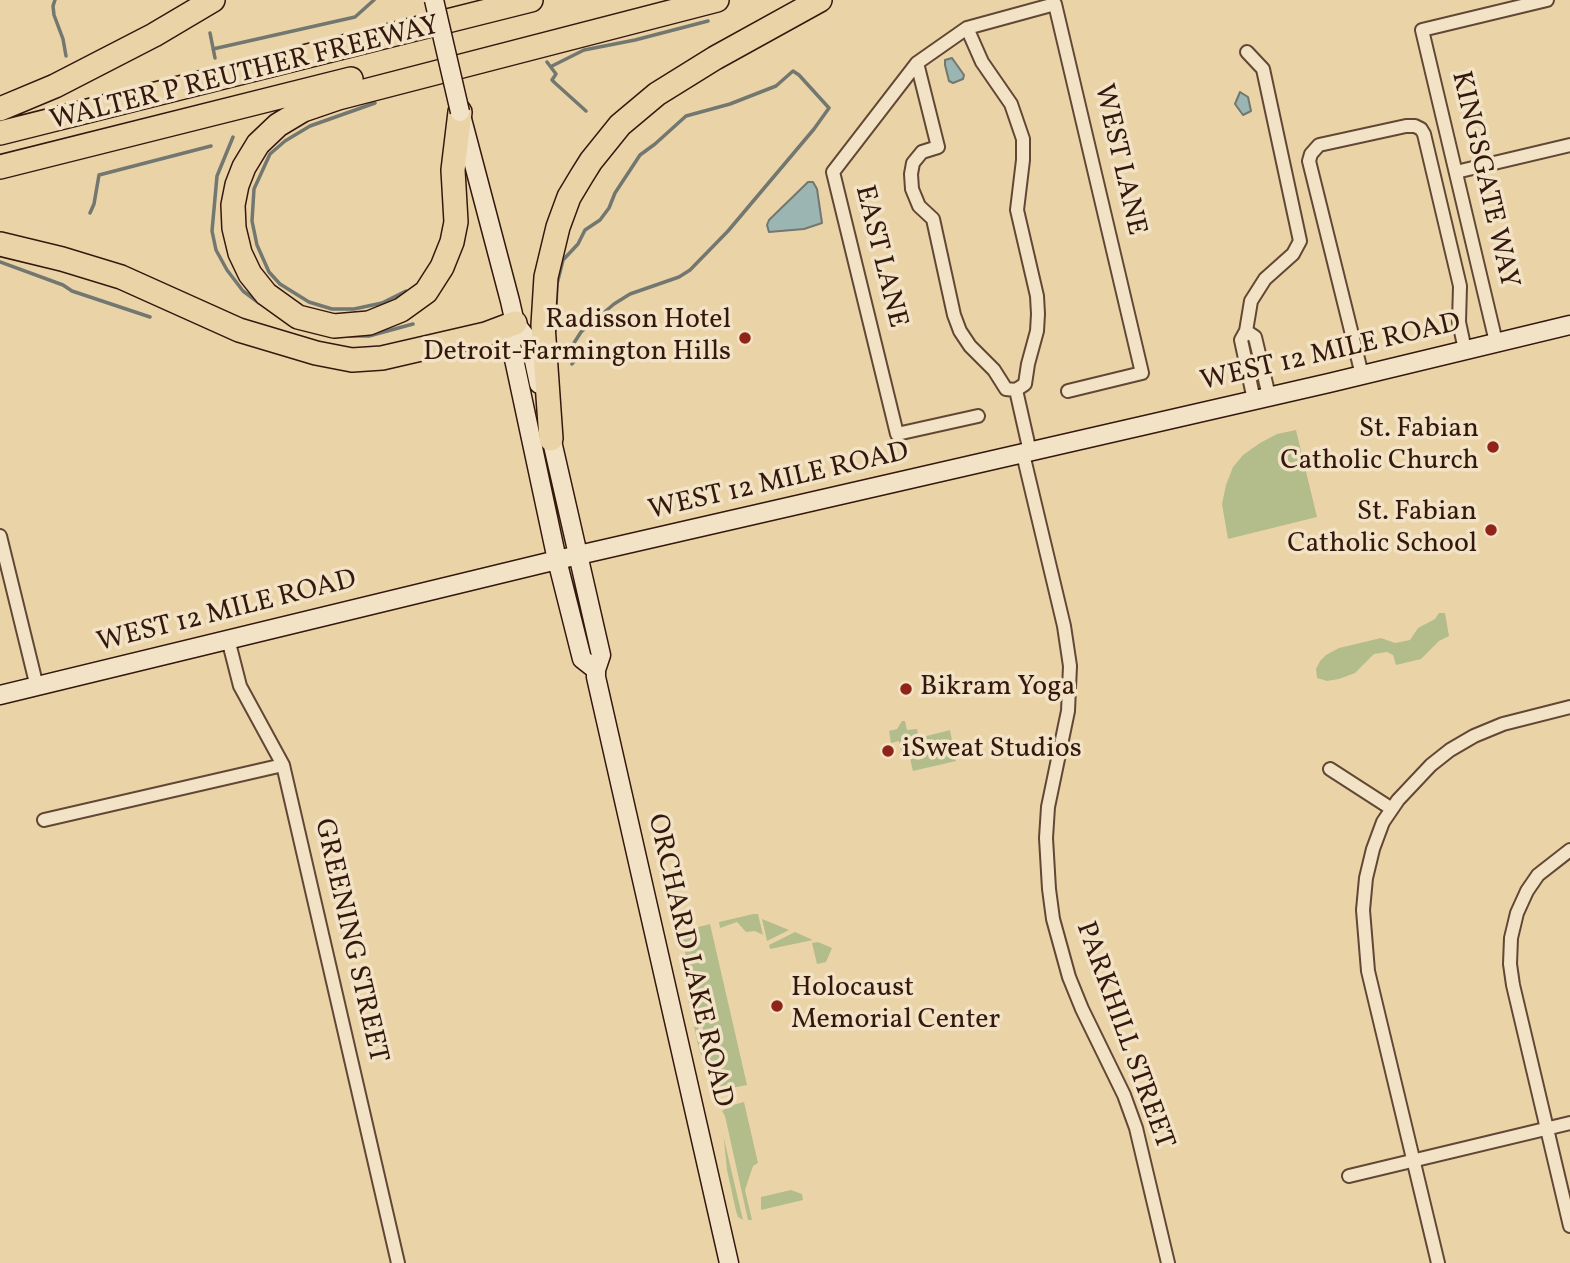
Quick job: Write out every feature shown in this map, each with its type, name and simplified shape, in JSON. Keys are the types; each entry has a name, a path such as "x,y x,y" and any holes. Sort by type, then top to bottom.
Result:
{"highway":[{"path":"0,109 67,80 214,0"},
{"path":"42,123 132,86 472,0"},
{"name":"WALTER P REUTHER FREEWAY","path":"0,133 531,0"},
{"name":"WALTER P REUTHER FREEWAY","path":"0,167 667,0"},
{"path":"460,112 453,170 456,222 452,242 442,267 426,292 401,310 369,323 334,326 298,317 266,294 250,274 240,253 234,228 233,205 244,167 258,144 278,125 303,110 338,98 717,0"},
{"path":"551,439 543,325 545,277 558,227 569,197 581,177 620,125 657,94 715,58 820,0"},
{"path":"0,244 121,277 239,330 316,354 352,360 382,358 486,334 515,323"}],"main road":[{"name":"ORCHARD LAKE ROAD","path":"434,0 515,323 530,342 601,655 596,670 729,1263"},
{"name":"ORCHARD LAKE ROAD","path":"515,323 511,345 557,560 582,659 596,670"},
{"name":"WEST 12 MILE ROAD","path":"0,695 557,560 1570,325"}],"street":[{"name":"KINGSGATE WAY","path":"1496,342 1422,30 1547,0"},
{"name":"WEST LANE","path":"940,46 967,28 1055,4 1142,373 1068,391"},
{"path":"917,63 938,147 922,152 913,163 912,189 919,206 933,219 960,331 1006,389 1016,390 1025,384 1037,331 1038,314 1037,296 1017,210 1023,139 1011,104 982,62 967,28"},
{"name":"EAST LANE","path":"940,46 917,63 833,172 897,434 978,416"},
{"path":"1247,52 1262,69 1300,241 1293,254 1256,290 1241,340 1262,398"},
{"path":"1362,375 1309,161 1319,145 1406,126 1415,126 1424,134 1460,286 1459,322 1465,350"},
{"path":"1456,172 1570,145"},
{"name":"PARKHILL STREET","path":"1016,390 1070,666 1068,711 1048,807 1046,838 1053,919 1069,977 1124,1095 1136,1128 1168,1263"},
{"path":"0,536 37,687"},
{"name":"GREENING STREET","path":"228,639 240,686 283,765 398,1263"},
{"path":"1438,1263 1368,971 1363,910 1366,878 1383,822 1430,765 1474,736 1503,724 1570,707"},
{"path":"44,820 283,765"},
{"path":"1330,769 1392,809"},
{"path":"1570,850 1538,875 1517,913 1511,938 1513,985 1570,1226"},
{"path":"1349,1176 1570,1123"}],"green space":[{"path":"1296,430 1317,517 1228,539 1222,504 1233,467 1243,455 1260,443 1277,434"},
{"path":"1439,613 1445,613 1449,636 1439,641 1421,659 1396,665 1393,655 1387,652 1374,654 1355,673 1327,681 1317,678 1316,669 1320,661 1339,648 1381,638 1395,643 1410,640 1418,628 1435,619"},
{"path":"902,721 905,721 907,730 917,729 919,738 950,730 956,761 913,771 908,750 901,751 899,741 891,743 889,731 897,729"},
{"path":"758,914 763,935 755,931 746,932 737,922 720,928 719,922"},
{"path":"762,919 789,930 767,941"},
{"path":"710,924 747,1085 726,1089 720,1087 713,1072 681,935 687,930"},
{"path":"795,932 813,940 770,949 769,945"},
{"path":"818,942 832,948 826,962 817,964 812,943"},
{"path":"684,968 709,1074 699,1049"},
{"path":"744,1102 758,1163 753,1166 745,1190 752,1220 748,1220 722,1111"},
{"path":"723,1131 743,1220 738,1217 736,1211 727,1170"},
{"path":"791,1190 802,1194 803,1200 761,1210 761,1197"}],"water":[{"path":"952,58 964,75 963,79 953,83 949,81 945,65 945,60"},
{"path":"1240,92 1248,97 1251,111 1243,115 1235,104"},
{"path":"808,182 813,182 817,189 822,223 804,229 769,232 769,220"}],"waterway":[{"path":"55,0 54,15 66,56"},
{"path":"213,49 355,17 374,0"},
{"path":"552,66 584,50 708,21"},
{"path":"210,33 215,58"},
{"path":"547,62 556,74 552,80 586,111"},
{"path":"555,331 557,284 563,260 578,244 585,230 600,220 609,208 615,193 640,155 686,116 730,104 776,86 793,71 799,75 829,108 814,129 728,231 690,270 679,277 630,294 581,332 572,346 575,360 572,364"},
{"path":"375,103 310,126 270,154 254,189 252,221 257,245 269,272 280,284 309,302 332,309 354,309 382,303 406,291"},
{"path":"233,137 217,176 212,231 216,250 227,270 243,291 259,303"},
{"path":"99,175 211,146"},
{"path":"90,213 99,175"},
{"path":"0,262 63,285 72,291 150,317"},
{"path":"346,336 369,336 413,324"}],"place":[{"name":"Radisson Hotel Detroit-Farmington Hills","path":"745,338"},
{"name":"St. Fabian Catholic Church","path":"1493,447"},
{"name":"St. Fabian Catholic School","path":"1491,530"},
{"name":"Bikram Yoga","path":"906,689"},
{"name":"iSweat Studios","path":"888,751"},
{"name":"Holocaust Memorial Center","path":"777,1006"}]}
